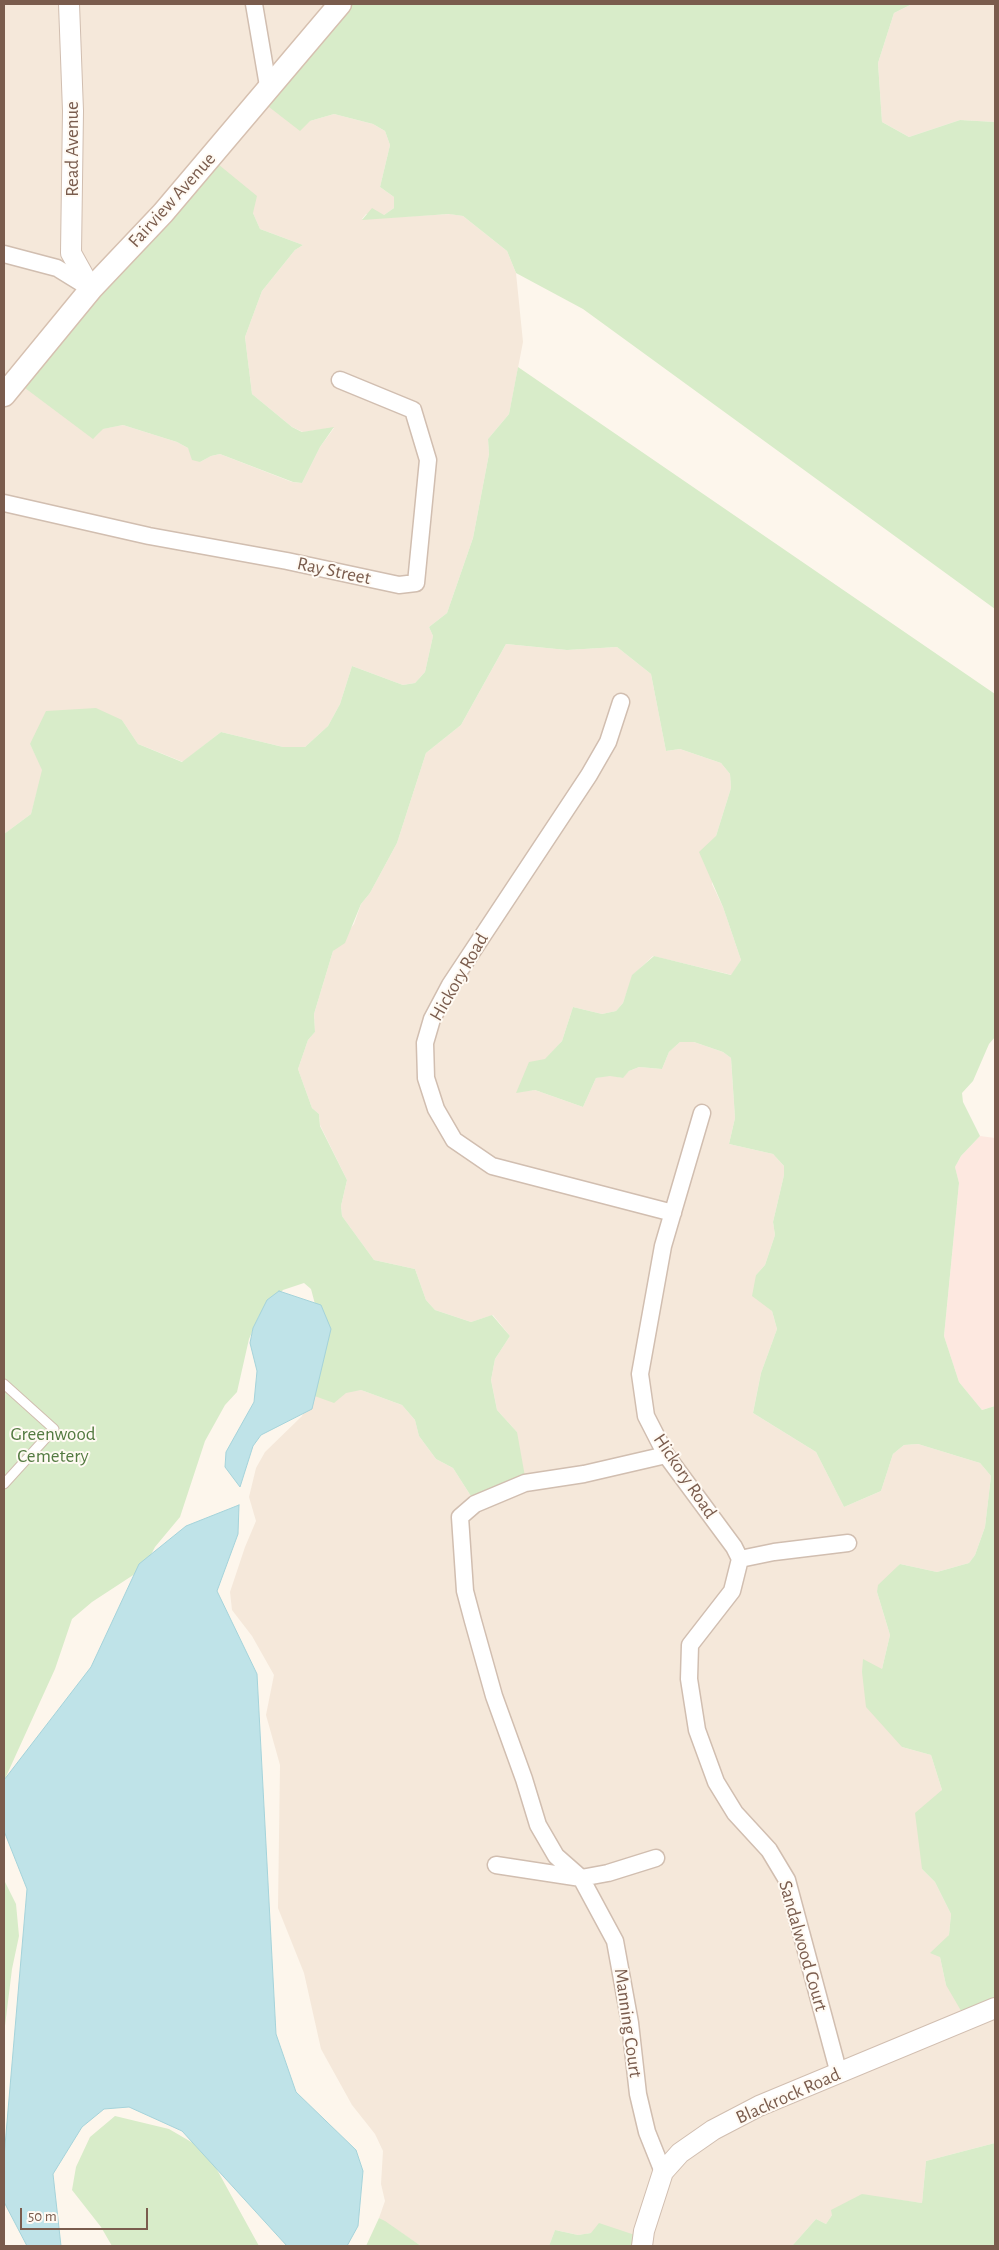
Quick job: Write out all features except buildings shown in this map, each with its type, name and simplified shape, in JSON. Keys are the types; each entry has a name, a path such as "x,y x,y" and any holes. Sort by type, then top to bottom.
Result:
{"main road":[{"name":"Fairview Avenue","path":"4,395 91,289 169,206 268,86 340,4"}],"street":[{"name":"Read Avenue","path":"69,4 73,111 71,253 91,289"},
{"path":"254,4 268,86"},
{"path":"4,254 57,268 91,289"},
{"name":"Ray Street","path":"4,503 149,536 287,561 398,585 416,583 428,460 413,410 340,380"},
{"name":"Hickory Road","path":"621,702 608,742 589,775 450,986 432,1019 425,1043 426,1078 436,1109 454,1140 492,1166 673,1213"},
{"name":"Hickory Road","path":"702,1112 663,1246 640,1374 646,1416 666,1455 734,1547 740,1559"},
{"path":"581,1878 556,1856 538,1825 524,1779 494,1696 466,1591 460,1517 475,1504 525,1483 584,1474 666,1455"},
{"path":"740,1559 774,1552 848,1543"},
{"name":"Sandalwood Court","path":"740,1559 732,1591 690,1646 688,1679 697,1730 716,1782 736,1813 768,1850 787,1880 838,2074"},
{"path":"496,1864 581,1878 608,1873 656,1858"},
{"name":"Manning Court","path":"581,1878 615,1941 630,2023 638,2094 647,2132 663,2172"},
{"name":"Blackrock Road","path":"642,2246 644,2231 663,2172 680,2153 714,2130 759,2106 995,2008"}],"lane":[{"path":"4,1384 54,1429 4,1484"}],"shaded area":[{"path":"4,4 340,4 310,121 334,114 373,124 385,131 390,145 380,187 394,197 394,208 384,215 366,214 362,219 450,214 463,216 507,251 516,273 523,342 509,414 488,439 489,454 473,538 447,613 429,627 433,636 425,672 415,683 403,685 352,666 340,704 328,726 305,747 283,747 221,732 183,762 138,744 122,720 30,744 43,770 31,814 4,834","holes":["253,213 260,229 303,245 295,250 262,291 245,337 252,394 292,427 303,432 334,428 320,447 302,483 292,482 220,454 200,462 188,448 177,442 123,425 102,429 94,439"]},
{"path":"912,4 995,4 995,122 960,120 909,137 882,122 878,63 894,13"},
{"path":"506,644 567,650 617,647 651,674 666,751 680,749 721,763 730,774 731,788 716,836 712,884 723,907 741,960 732,975 653,956 633,975 623,1003 616,1011 602,1014 573,1007 562,1041 517,1092 535,1090 583,1107 596,1078 610,1075 622,1078 629,1071 639,1067 662,1069 669,1052 680,1042 694,1042 723,1052 731,1058 735,1118 729,1144 773,1154 784,1166 784,1175 773,1222 775,1235 765,1265 756,1275 772,1311 777,1329 761,1373 753,1413 816,1452 844,1507 881,1491 893,1454 904,1445 918,1444 980,1463 991,1476 985,1527 975,1555 969,1563 937,1572 900,1564 877,1592 890,1635 882,1669 902,1747 931,1755 942,1790 922,1869 935,1882 951,1914 949,1935 940,1957 946,1985 995,2010 995,2143 926,2161 922,2203 862,2195 832,2215 826,2224 816,2219 792,2246 642,2246 591,2233 578,2235 555,2230 549,2246 421,2246 379,2218 385,2201 381,2184 383,2151 375,2134 352,2105 321,2049 304,1973 278,1908 280,1765 266,1715 274,1675 252,1636 232,1610 230,1592 256,1521 249,1497 256,1468 265,1452 302,1416 309,1394 361,1390 402,1405 415,1420 419,1436 436,1459 453,1468 476,1504 517,1432 497,1410 491,1380 495,1359 510,1336 493,1315 471,1322 435,1310 426,1300 415,1269 374,1260 342,1216 341,1206 347,1180 320,1125 319,1114 312,1108 298,1069 308,1040 315,1032 314,1014 333,951 354,924 361,904 370,893 397,843 426,753 461,725"},
{"path":"980,1136 995,1138 995,1406 982,1410 959,1382 944,1336 959,1183 955,1167 961,1156"}],"green space":[{"path":"340,4 912,4 894,13 878,63 882,122 909,137 960,120 995,122 995,609 583,309 516,273 507,251 463,216 449,214 362,220 372,208 384,215 394,208 394,197 380,187 390,145 385,131 373,124 334,114 310,121 300,131 260,100"},
{"path":"213,160 257,196 253,213 260,229 303,245 295,250 262,291 245,337 252,394 292,427 302,432 334,427 320,447 302,483 293,482 220,454 200,462 192,460 188,448 177,442 123,425 103,429 93,439 17,382"},
{"name":"Greenwood Cemetery","path":"518,367 995,694 995,1037 989,1044 973,1081 962,1093 963,1102 980,1136 961,1156 955,1167 959,1183 944,1336 959,1382 982,1410 995,1406 995,2010 967,2021 946,1985 940,1957 930,1953 949,1935 951,1914 935,1882 922,1869 915,1813 942,1790 931,1755 902,1747 866,1707 862,1672 863,1659 882,1669 890,1635 877,1592 878,1585 900,1564 937,1572 969,1563 975,1555 985,1527 991,1476 980,1463 918,1444 904,1445 893,1454 881,1491 844,1507 816,1452 753,1413 761,1373 777,1329 772,1311 752,1296 756,1275 765,1265 775,1235 773,1222 784,1175 784,1166 773,1154 729,1144 735,1118 731,1058 723,1052 694,1042 680,1042 669,1052 662,1069 639,1067 629,1071 623,1078 610,1076 596,1078 583,1107 535,1090 516,1093 529,1062 545,1059 562,1041 573,1007 602,1014 616,1011 623,1003 632,975 654,956 731,975 741,960 723,907 699,852 716,836 731,788 730,774 721,763 680,749 666,751 651,674 617,647 567,650 506,644 461,725 426,753 397,843 370,893 361,904 345,943 333,951 314,1014 315,1032 308,1040 298,1069 312,1108 319,1114 320,1126 347,1180 341,1206 342,1216 374,1260 415,1269 426,1300 435,1310 471,1322 492,1315 510,1336 495,1359 491,1380 497,1410 517,1432 526,1482 476,1504 453,1468 436,1459 419,1436 415,1420 402,1405 361,1390 346,1393 334,1403 309,1394 324,1338 311,1289 304,1283 283,1290 259,1316 249,1339 237,1392 225,1405 205,1441 180,1517 155,1547 144,1568 92,1602 72,1619 55,1669 4,1781 4,834 31,814 42,770 30,744 46,711 96,708 122,720 138,744 182,762 221,732 283,747 305,747 328,726 340,704 352,666 403,685 415,683 425,672 433,636 429,627 447,613 473,538 489,454 488,439 509,414"},
{"path":"4,1880 16,1904 19,1936 12,1969 4,2034"},
{"path":"115,2116 169,2129 193,2143 215,2166 259,2246 112,2246 101,2227 72,2190 76,2167 90,2137"},
{"path":"995,2143 995,2246 792,2246 816,2219 826,2224 832,2215 831,2210 862,2194 922,2203 926,2161"},
{"path":"379,2218 385,2221 421,2246 366,2246"},
{"path":"599,2223 641,2237 642,2246 549,2246 555,2230 578,2235 591,2233"}],"water":[{"path":"279,1291 321,1305 331,1329 312,1409 261,1435 253,1446 240,1487 225,1467 226,1452 254,1402 257,1371 250,1343 253,1328 267,1300"},
{"path":"239,1505 238,1534 217,1591 257,1674 276,2034 296,2092 356,2150 363,2171 358,2226 347,2246 287,2246 182,2131 129,2107 104,2109 82,2127 53,2174 61,2246 27,2246 4,2202 4,2157 27,1889 4,1831 4,1780 91,1667 139,1564 186,1526"}]}
